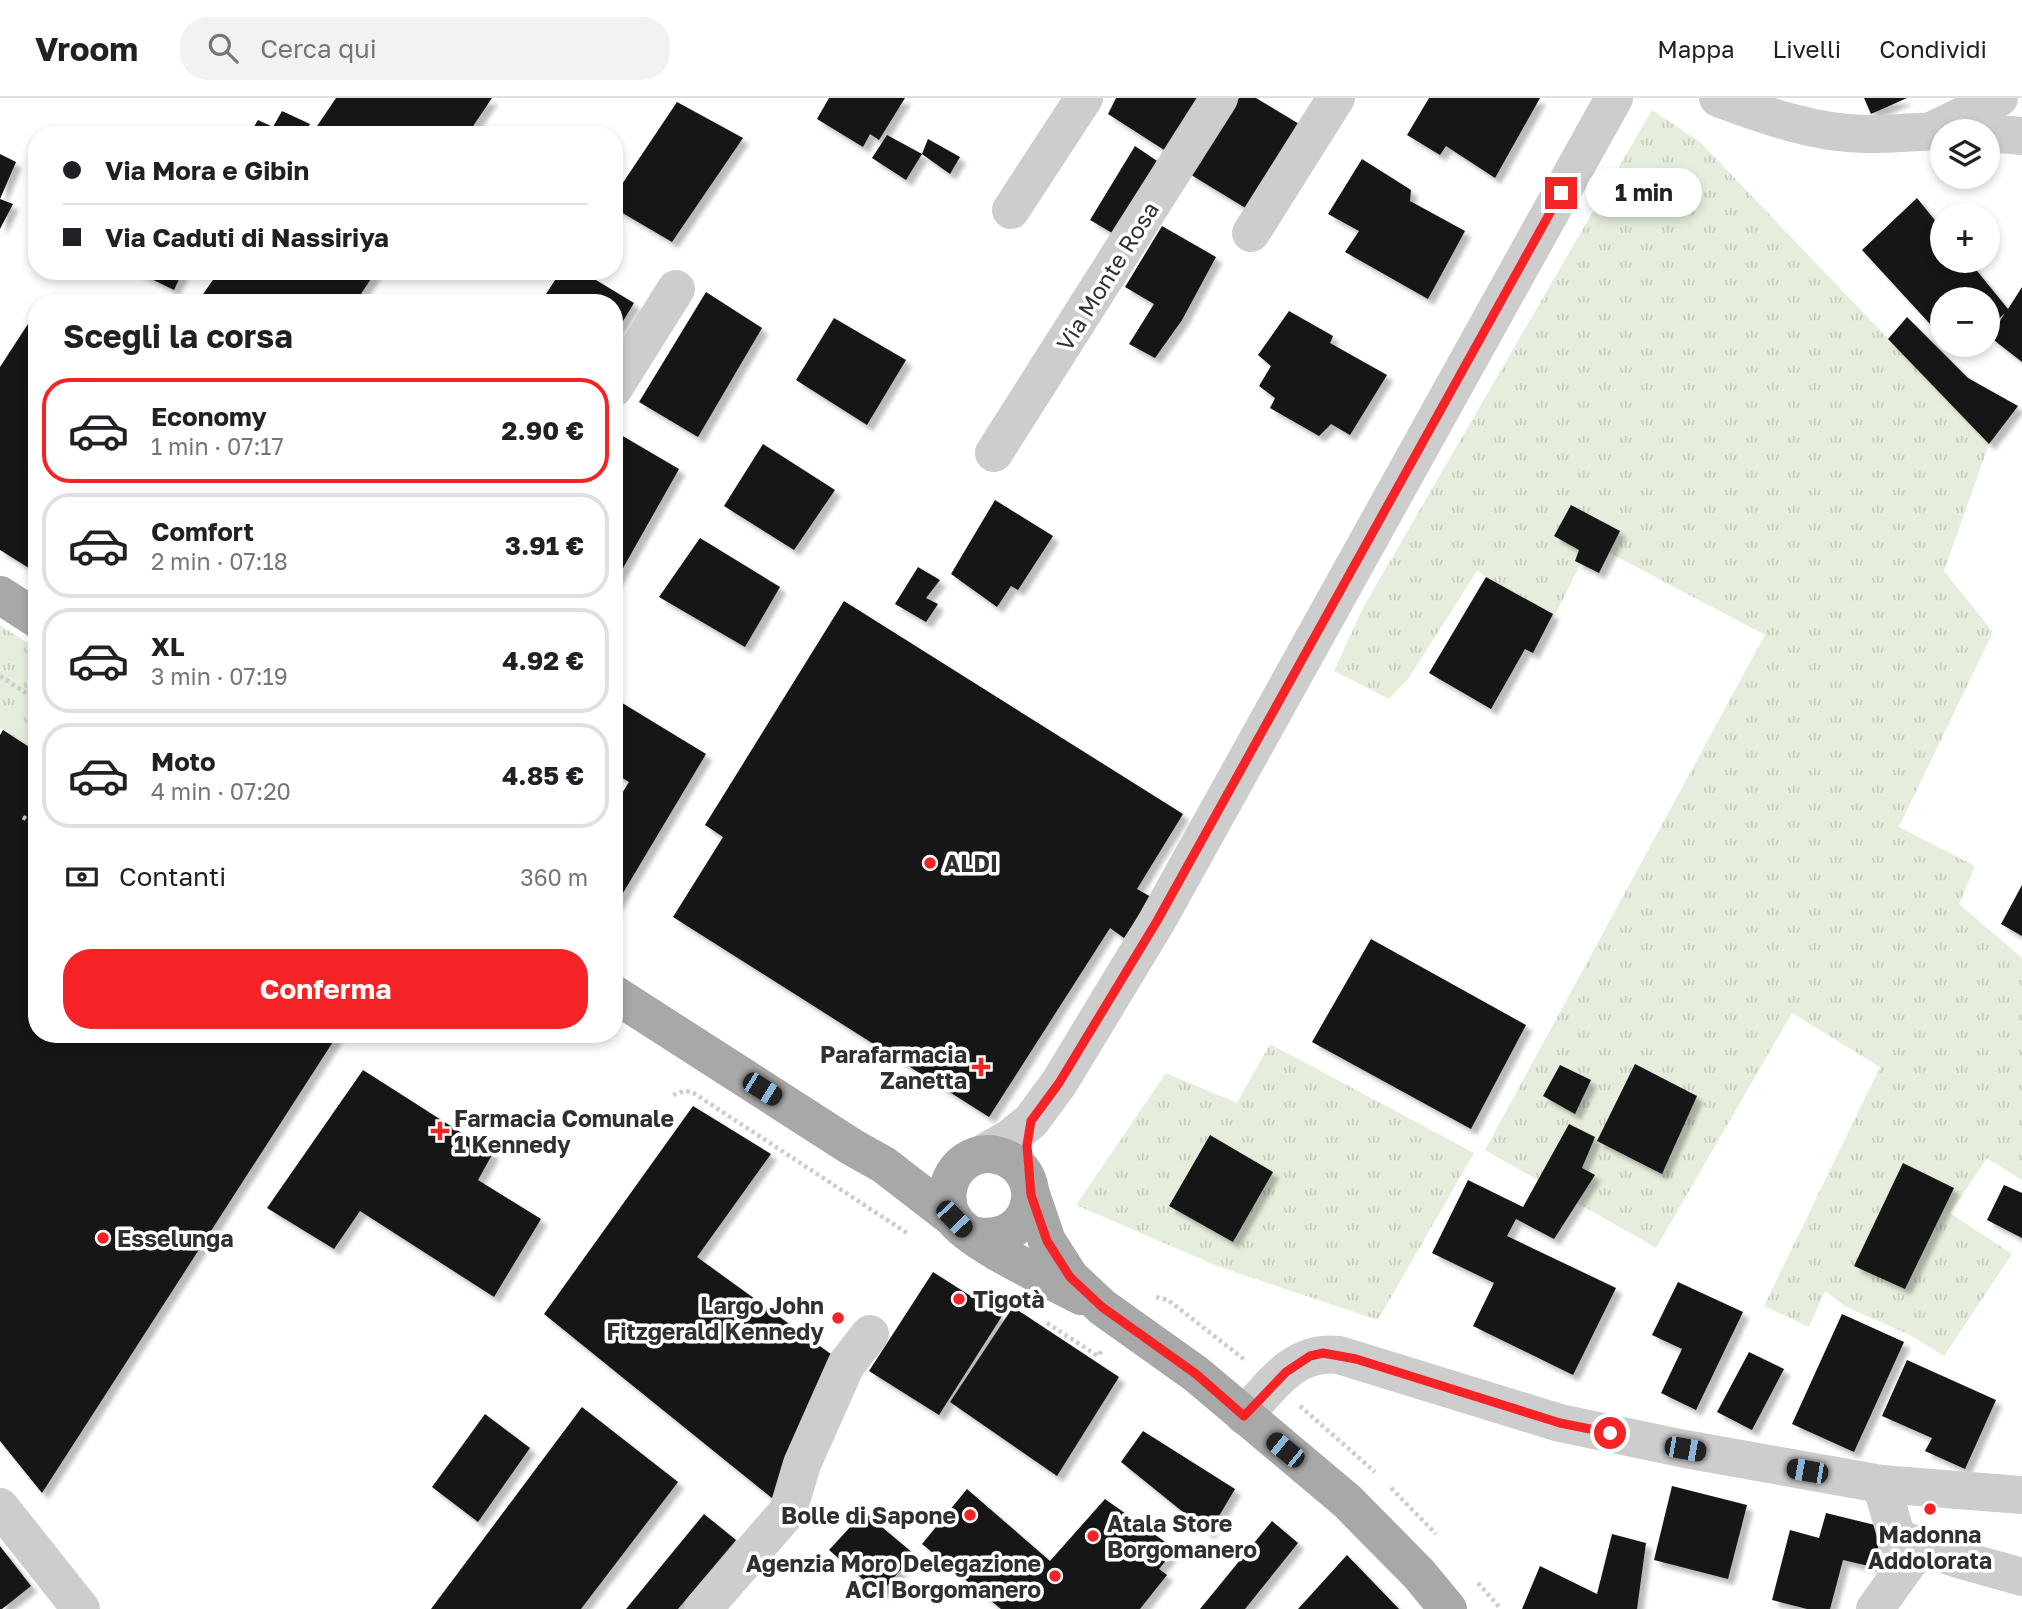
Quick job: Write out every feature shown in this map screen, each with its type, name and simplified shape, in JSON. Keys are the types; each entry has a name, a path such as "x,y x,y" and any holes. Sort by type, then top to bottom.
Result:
{"main road":[{"path":"0,595 28,613"},
{"path":"623,1000 852,1147 884,1164 963,1227 1019,1264 1102,1307"},
{"path":"884,1164 935,1168 992,1154 1015,1164 1023,1173 1030,1189 1047,1241 1070,1277 1102,1307 1196,1374 1347,1501 1419,1574 1448,1609"},
{"path":"973,1158 956,1169 949,1181 947,1194 948,1207 963,1227 986,1238 1000,1237 1013,1231 1028,1208 1030,1189"}],"street":[{"path":"1011,210 1084,98"},
{"name":"Via Monte Rosa","path":"994,453 1219,98"},
{"path":"1251,233 1336,98"},
{"path":"973,1158 1010,1138 1031,1121 1059,1083 1157,921 1614,98"},
{"path":"1718,98 1807,128 1865,134 1930,131"},
{"path":"1963,119 1999,98"},
{"path":"2000,134 2022,136"},
{"path":"623,374 676,289"},
{"path":"1030,1189 1027,1145 1031,1121"},
{"path":"703,1609 788,1511 802,1464 846,1364 870,1334"},
{"path":"1244,1416 1299,1361 1323,1353 1339,1355 1560,1423 1685,1449 1881,1484 2022,1495"},
{"path":"1881,1484 1897,1538 2022,1577"},
{"path":"0,1507 81,1609"},
{"path":"1875,1609 1920,1546"}],"path":[{"path":"0,676 28,694"},
{"path":"23,817 28,820"}],"green space":[{"path":"1652,110 1700,142 1989,444 1944,571 1993,632 1899,827 1975,866 1959,904 2022,958 2022,1180 1987,1158 1950,1213 2012,1254 1944,1356 1908,1334 1846,1307 1825,1291 1809,1327 1764,1306 1880,1067 1792,1013 1656,1248 1485,1150 1765,635 1591,543 1553,619 1477,571 1408,679 1389,699 1334,671 1364,606"},
{"path":"0,625 28,643 28,746 0,728"},
{"path":"1270,1044 1474,1153 1378,1320 1217,1266 1076,1205 1166,1073 1237,1103"}],"building":[{"path":"336,98 492,98 473,126 317,126"},
{"path":"829,98 905,98 879,140 870,134 863,147 817,119"},
{"path":"1116,98 1206,98 1172,155 1108,114"},
{"path":"1239,98 1256,98 1304,127 1252,212 1188,173"},
{"path":"1429,98 1540,98 1495,178 1446,146 1440,155 1407,135"},
{"path":"1864,98 1907,98 1871,114"},
{"path":"677,102 743,138 672,242 623,213 623,183"},
{"path":"282,111 310,124 309,126 274,126"},
{"path":"258,120 271,126 254,126"},
{"path":"887,135 922,154 906,180 872,158"},
{"path":"928,139 960,157 950,174 922,154"},
{"path":"1135,146 1163,165 1119,237 1090,220"},
{"path":"0,154 16,162 0,199"},
{"path":"1362,159 1411,190 1410,201 1465,231 1428,299 1345,252 1359,231 1328,214"},
{"path":"1917,198 1930,214 1930,273 1979,273 1990,287 1930,287 1930,324 1862,250"},
{"path":"0,199 13,204 0,229"},
{"path":"1162,226 1216,257 1182,320 1155,358 1129,344 1154,304 1125,287"},
{"path":"153,280 179,280 174,290"},
{"path":"213,280 370,280 361,294 203,294"},
{"path":"555,280 596,280 619,294 546,294"},
{"path":"2022,287 2022,362 2000,345 2000,321 2005,313 2000,318 2000,299 2008,309"},
{"path":"706,292 762,328 698,437 639,402"},
{"path":"623,296 634,303 623,321"},
{"path":"1289,311 1333,336 1330,343 1387,375 1350,435 1331,424 1319,436 1270,408 1275,398 1259,386 1271,366 1258,355"},
{"path":"1907,317 1930,340 1930,357 1947,357 1968,378 2018,406 1989,444 1888,339"},
{"path":"834,318 906,360 867,425 796,380"},
{"path":"28,324 28,567 0,550 0,367"},
{"path":"623,436 679,469 623,568"},
{"path":"763,444 835,490 794,550 724,506"},
{"path":"995,500 1053,536 1018,590 1011,586 997,607 951,574"},
{"path":"1571,505 1620,531 1599,573 1575,561 1579,550 1554,536"},
{"path":"700,538 780,587 745,647 659,597"},
{"path":"918,567 940,580 926,598 938,604 926,622 895,604"},
{"path":"1486,577 1553,614 1533,653 1525,649 1491,709 1429,673"},
{"name":"ALDI","path":"844,601 1183,814 1137,889 1151,897 1124,938 1110,928 989,1117 673,917 723,837 705,825"},
{"path":"623,703 706,754 623,893 623,792 629,782 623,778"},
{"name":"Esselunga","path":"3,730 28,746 28,1043 332,1043 42,1493 0,1441 0,735"},
{"path":"2022,885 2022,936 2001,924"},
{"path":"1371,939 1526,1025 1471,1129 1312,1042"},
{"path":"1635,1064 1697,1096 1662,1174 1597,1141"},
{"path":"1560,1065 1591,1080 1575,1114 1543,1096"},
{"path":"363,1070 493,1153 478,1180 541,1219 494,1297 360,1211 334,1249 267,1208"},
{"path":"693,1106 771,1154 697,1257 846,1365 788,1511 544,1314"},
{"path":"1569,1124 1595,1137 1582,1168 1595,1175 1554,1239 1516,1219 1507,1236 1616,1288 1573,1375 1473,1326 1494,1283 1432,1253 1468,1180 1523,1207"},
{"path":"1210,1135 1273,1172 1233,1242 1169,1206"},
{"path":"1903,1163 1954,1188 1905,1289 1854,1266"},
{"path":"2004,1185 2022,1193 2022,1238 1987,1220"},
{"path":"933,1272 1002,1316 939,1415 869,1371"},
{"path":"1678,1282 1743,1312 1696,1410 1661,1393 1682,1349 1652,1335"},
{"path":"1013,1307 1119,1377 1057,1476 950,1402"},
{"path":"1842,1314 1904,1342 1854,1452 1792,1424"},
{"path":"1749,1352 1784,1369 1752,1430 1717,1412"},
{"path":"1907,1360 1996,1400 1965,1469 1925,1451 1932,1438 1882,1416"},
{"path":"582,1407 678,1482 581,1609 431,1609"},
{"path":"485,1414 530,1448 478,1522 432,1487"},
{"path":"1143,1431 1235,1489 1209,1533 1121,1462"},
{"path":"1672,1486 1747,1505 1728,1579 1654,1560"},
{"path":"967,1489 1050,1561 1105,1499 1175,1549 1159,1569 1167,1575 1140,1609 1001,1609 922,1544"},
{"path":"864,1512 914,1554 880,1594 829,1550"},
{"path":"1826,1513 1883,1527 1873,1567 1843,1560 1830,1609 1807,1609 1772,1600 1790,1530 1819,1538"},
{"path":"704,1514 736,1540 678,1609 626,1609"},
{"path":"1272,1521 1298,1543 1245,1609 1200,1609"},
{"path":"1612,1534 1646,1543 1637,1609 1522,1609 1540,1566 1597,1594"},
{"path":"0,1546 31,1586 2,1609 0,1609"},
{"path":"1347,1555 1399,1609 1298,1609"}],"place":[{"name":"ALDI","path":"930,863"},
{"name":"Parafarmacia Zanetta","path":"981,1067"},
{"name":"Farmacia Comunale 1 Kennedy","path":"440,1131"},
{"name":"Esselunga","path":"103,1238"},
{"name":"Tigotà","path":"959,1299"},
{"name":"Largo John Fitzgerald Kennedy","path":"838,1318"},
{"name":"Madonna Addolorata","path":"1930,1509"},
{"name":"Bolle di Sapone","path":"970,1515"},
{"name":"Atala Store Borgomanero","path":"1093,1536"},
{"name":"Agenzia Moro Delegazione ACI Borgomanero","path":"1055,1576"}],"route":[{"path":"1561,193 1157,921 1059,1083 1031,1121 1027,1145 1031,1195 1047,1241 1070,1277 1102,1307 1196,1374 1244,1416 1299,1361 1323,1353 1356,1359 1560,1423 1610,1433"}]}
